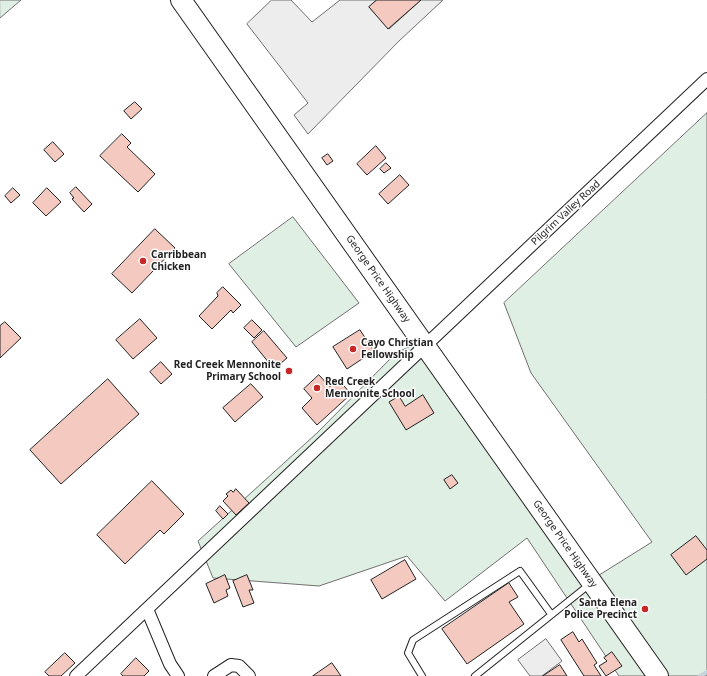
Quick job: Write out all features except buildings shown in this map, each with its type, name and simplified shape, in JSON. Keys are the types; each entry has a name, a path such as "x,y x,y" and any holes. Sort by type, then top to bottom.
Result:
{"highway":[{"name":"George Price Highway","path":"181,0 658,676"}],"street":[{"name":"Pilgrim Valley Road","path":"76,676 707,79"},
{"path":"147,609 170,664 178,676"},
{"path":"214,676 231,666 239,666 249,676"}],"lane":[{"path":"422,676 408,653 413,640 520,571 552,614"},
{"path":"475,676 592,582"}],"green space":[{"path":"0,0 21,0 0,18"},
{"path":"707,113 707,676 666,676 596,577 652,542 531,373 504,303"},
{"path":"293,217 359,303 296,347 229,264"},
{"path":"414,345 647,676 619,676 527,538 445,601 407,556 319,586 213,578 198,541 317,433 396,353"}],"shaded area":[{"path":"272,0 291,0 312,22 340,0 377,0 369,7 389,29 421,0 443,0 399,41 308,134 294,115 308,103 247,24"},
{"path":"546,639 562,661 542,676 530,676 518,660"}],"waterway":[{"path":"700,676 707,672"}],"place":[{"name":"Carribbean Chicken","path":"143,261"},
{"name":"Cayo Christian Fellowship","path":"353,349"},
{"name":"Red Creek Mennonite Primary School","path":"289,371"},
{"name":"Red Creek Mennonite School","path":"317,388"},
{"name":"Santa Elena Police Precinct","path":"645,609"}]}
